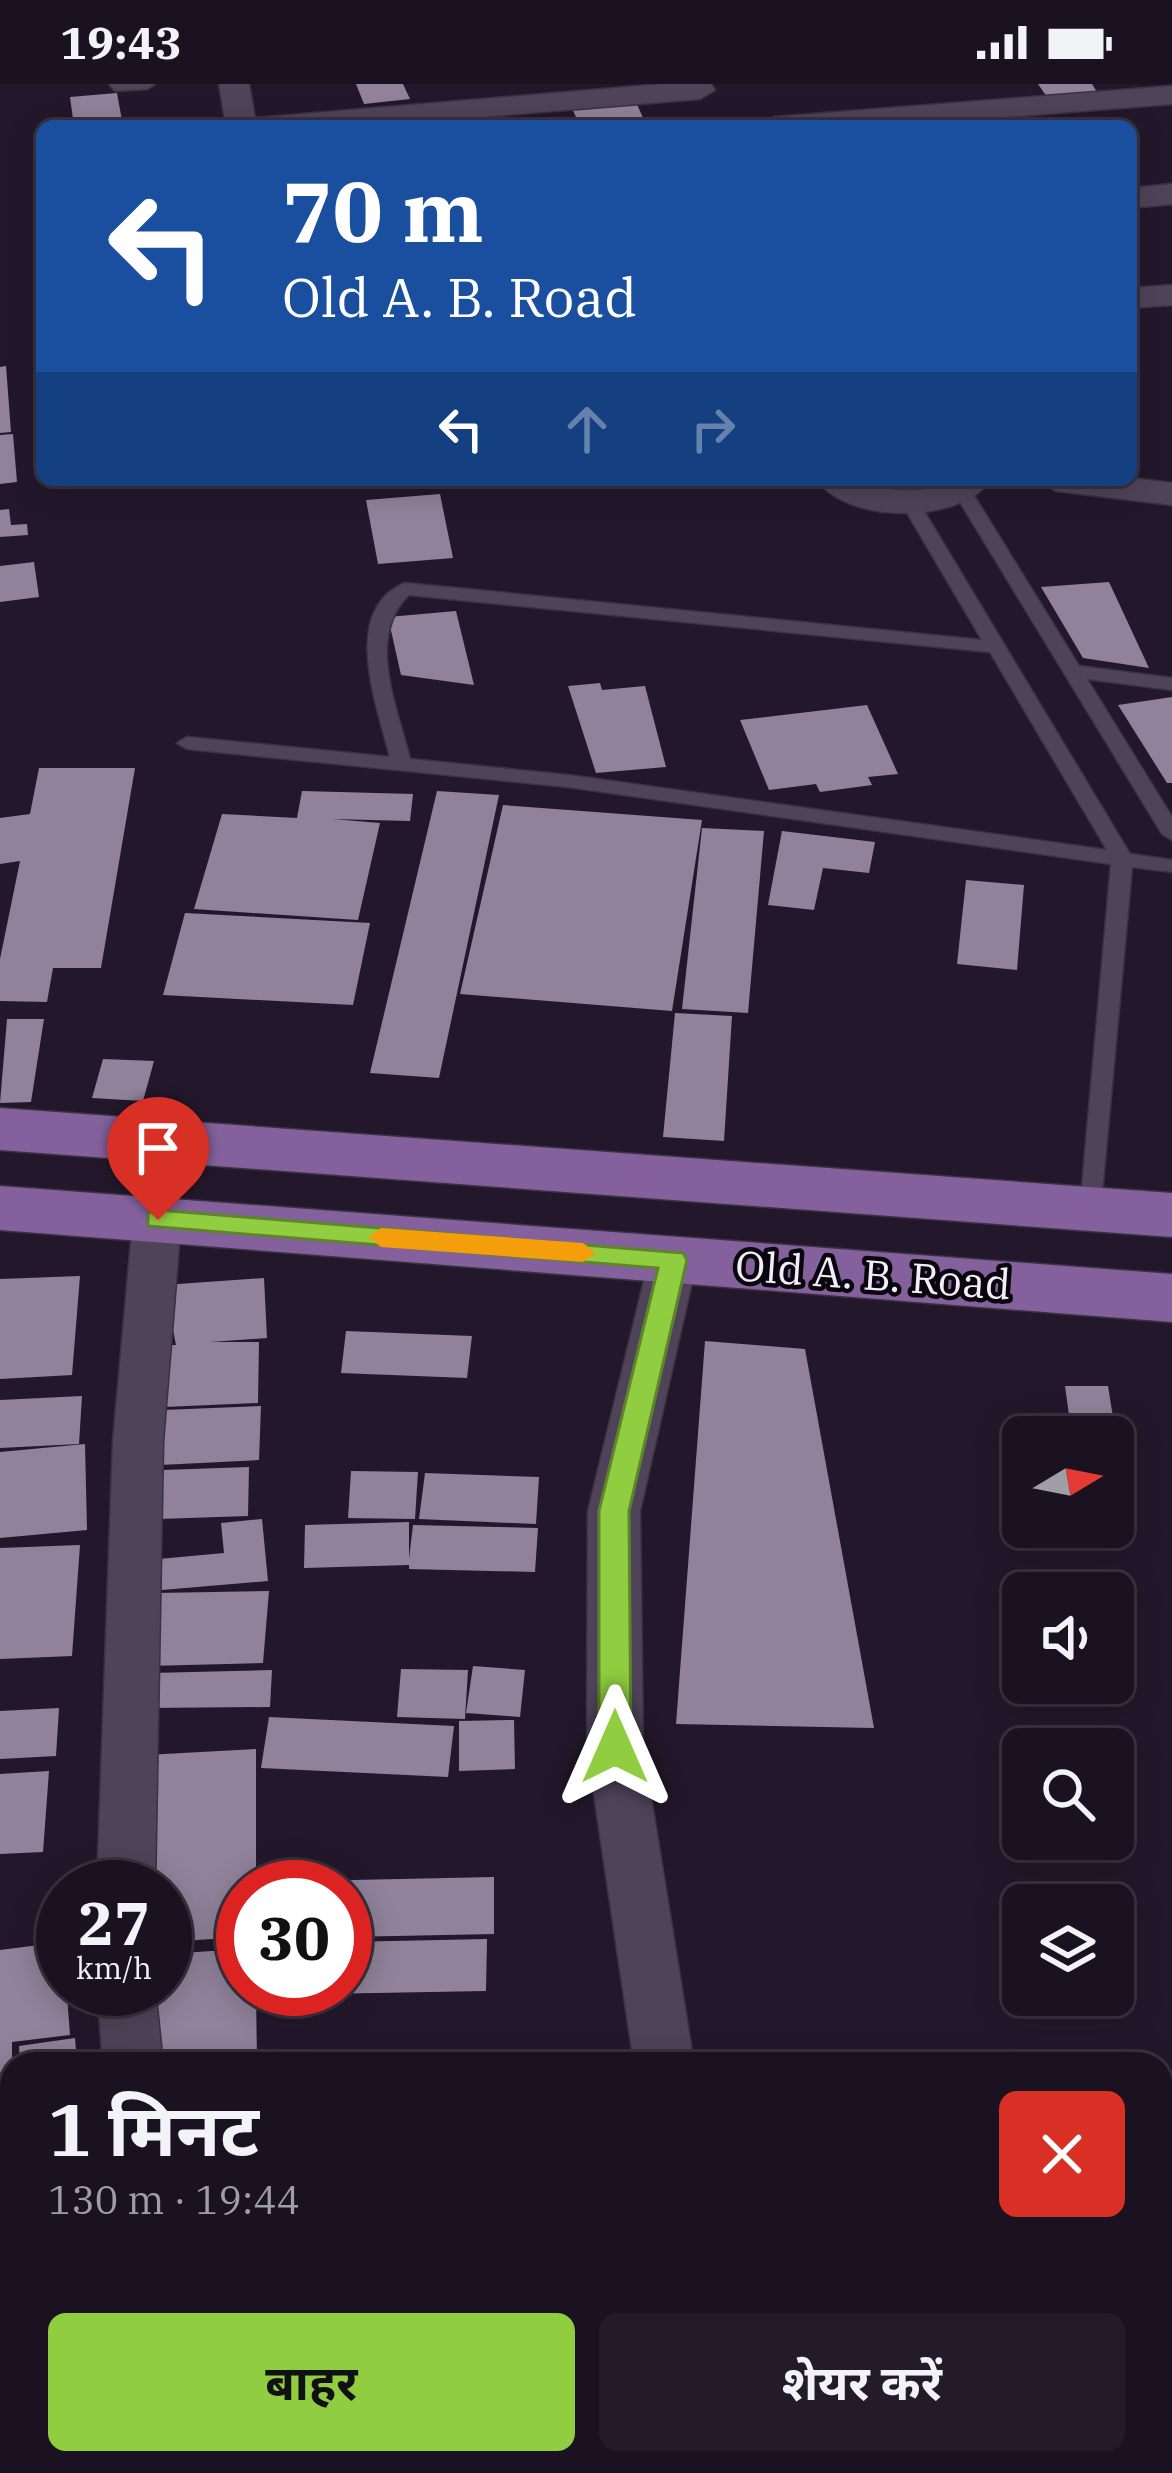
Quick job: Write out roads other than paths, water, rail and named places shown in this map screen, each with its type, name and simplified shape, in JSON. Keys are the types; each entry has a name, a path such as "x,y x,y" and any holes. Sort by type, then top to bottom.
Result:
{"main road":[{"name":"Old A. B. Road","path":"0,1129 1172,1215"},
{"name":"Old A. B. Road","path":"0,1208 1172,1298"}],"street":[{"path":"234,84 241,120"},
{"path":"328,120 699,87 717,120"},
{"path":"850,120 1172,95"},
{"path":"1137,197 1172,194"},
{"path":"1137,298 1172,295"},
{"path":"847,486 864,495 909,501 963,486"},
{"path":"1106,486 1172,494"},
{"path":"127,1860 137,1442 158,1220"},
{"path":"662,2052 615,1747 614,1511 673,1260"},
{"path":"129,2016 132,2052"}],"lane":[{"path":"115,86 147,84"},
{"path":"968,486 1172,834"},
{"path":"909,501 1122,858 1092,1209"},
{"path":"402,766 375,638 384,606 405,590 996,647"},
{"path":"1072,670 1172,685"},
{"path":"187,743 568,782 1172,866"}]}
